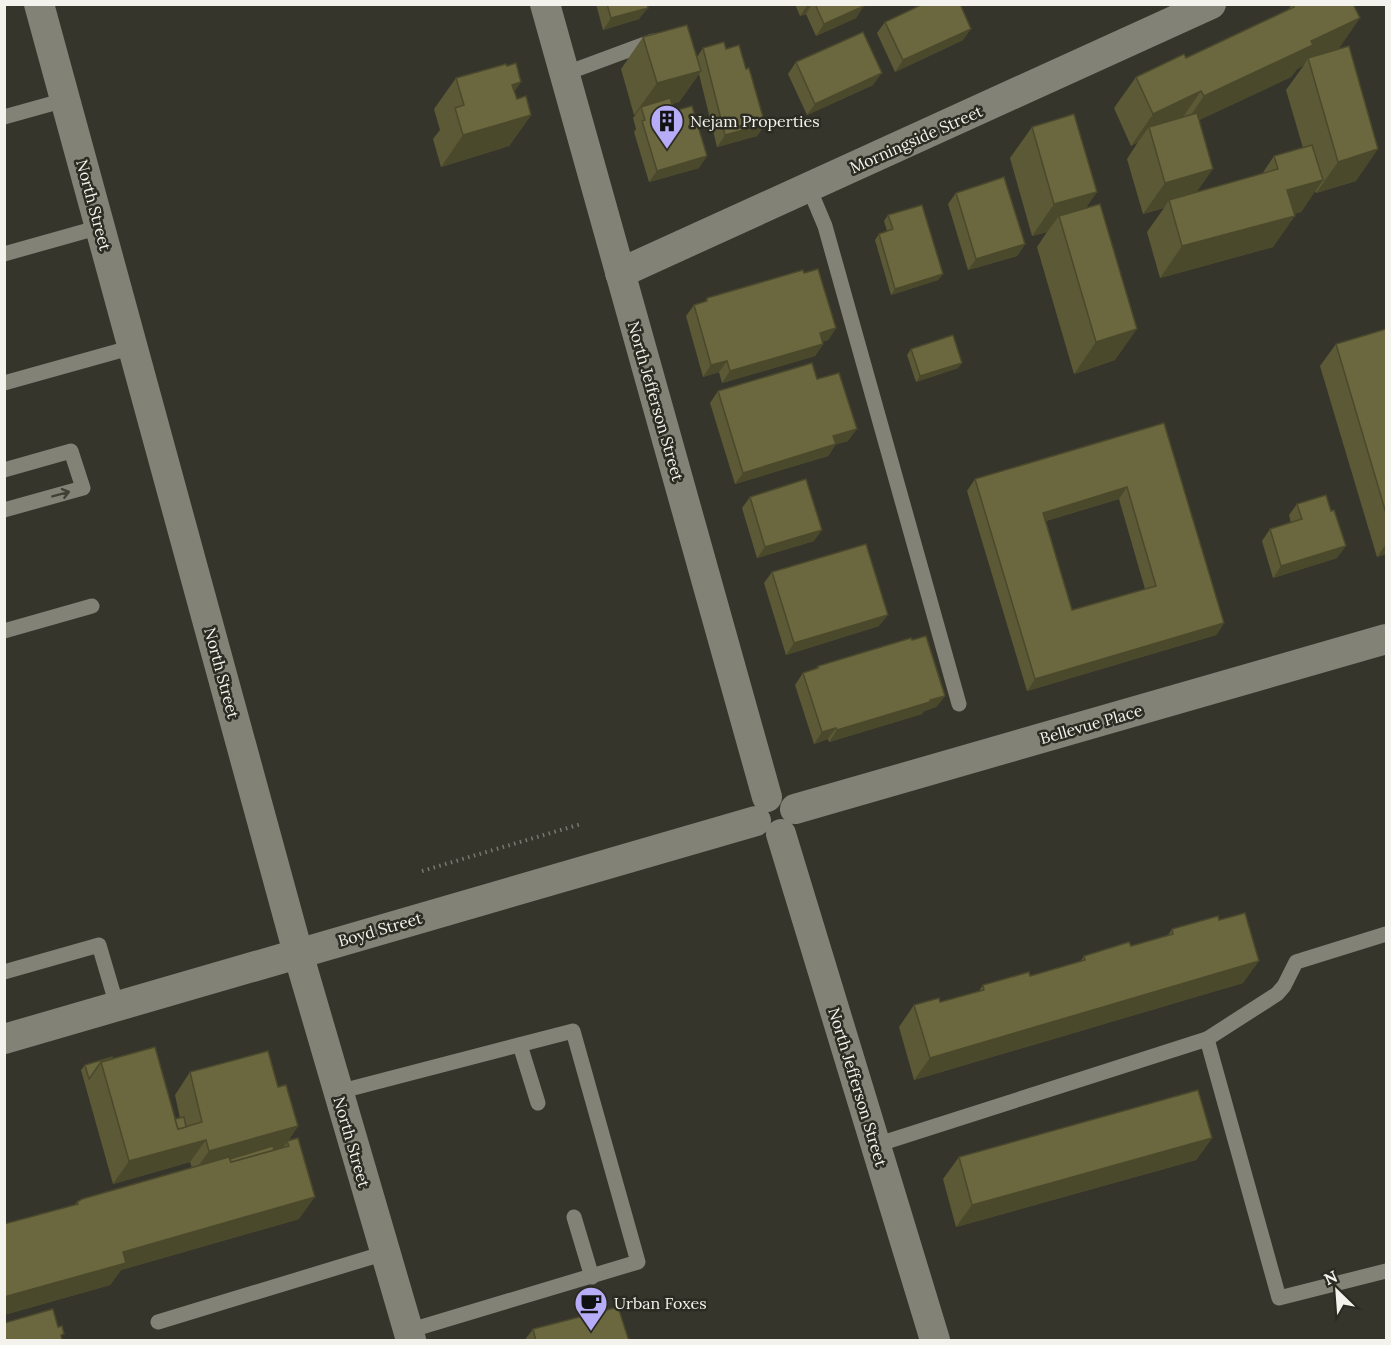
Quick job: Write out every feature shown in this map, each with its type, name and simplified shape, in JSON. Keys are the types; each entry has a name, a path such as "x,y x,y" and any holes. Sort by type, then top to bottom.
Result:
{"street":[{"name":"North Street","path":"39,4 298,953 409,1336"},
{"name":"North Jefferson Street","path":"545,4 775,815 935,1341"},
{"name":"Morningside Street","path":"620,273 1211,4"},
{"name":"Bellevue Place","path":"775,815 1386,639"},
{"name":"Boyd Street","path":"4,1038 775,815"}],"lane":[{"path":"564,74 656,40"},
{"path":"4,117 65,100"},
{"path":"809,188 825,226 959,704"},
{"path":"4,254 100,227"},
{"path":"4,383 133,347"},
{"path":"4,470 71,451 83,489 4,510"},
{"path":"4,631 92,606"},
{"path":"876,1145 1207,1039 1276,994 1284,986 1296,962 1386,934"},
{"path":"4,972 99,945 117,1006"},
{"path":"338,1092 573,1030 638,1262 409,1336"},
{"path":"1207,1039 1279,1298 1386,1271"},
{"path":"520,1045 538,1103"},
{"path":"574,1217 592,1277"},
{"path":"158,1322 385,1253"}],"path":[{"path":"422,871 581,824"}],"building":[{"path":"607,4 647,4 648,8 611,18"},
{"path":"815,4 863,4 864,6 824,24"},
{"path":"923,4 960,4 971,29 903,60 885,22"},
{"path":"1293,4 1353,4 1360,18 1311,41 1313,45 1204,96 1201,91 1153,114 1136,77 1184,54 1186,58 1294,7"},
{"path":"687,25 701,71 657,83 643,37"},
{"path":"863,32 882,73 815,104 796,62"},
{"path":"724,42 726,49 739,45 746,69 749,68 765,124 725,135 703,48"},
{"path":"1349,46 1378,149 1338,162 1308,58"},
{"path":"516,63 521,82 512,85 517,99 526,96 531,115 463,135 455,108 464,105 456,78"},
{"name":"Nejam Properties","path":"670,98 674,111 692,106 707,156 657,171 642,121 645,120 641,107"},
{"path":"1197,113 1213,169 1165,183 1149,127"},
{"path":"1074,114 1097,192 1054,204 1032,127"},
{"path":"1312,145 1323,180 1287,190 1295,216 1182,246 1169,200 1278,169 1274,156"},
{"path":"1004,177 1025,244 976,259 956,193"},
{"path":"1100,204 1137,329 1096,342 1059,216"},
{"path":"922,205 943,274 895,289 879,234 893,229 888,215"},
{"path":"818,269 836,328 820,333 823,344 730,371 727,361 711,365 694,305 707,301 707,298 803,270 804,273"},
{"path":"1386,329 1386,513 1336,344"},
{"path":"953,335 962,363 920,376 911,349"},
{"path":"812,363 817,379 839,373 857,429 833,436 836,444 743,473 718,391"},
{"path":"1164,423 1224,623 1035,679 975,479","holes":["1127,487 1156,586 1072,610 1043,513"]},
{"path":"806,479 822,530 765,547 750,497"},
{"path":"1326,495 1331,511 1334,510 1346,546 1281,566 1270,529 1302,519 1297,504"},
{"path":"866,544 888,615 794,643 772,572"},
{"path":"926,636 945,696 837,730 836,728 822,732 803,673 818,668 818,666 911,638 912,640"},
{"path":"1245,913 1259,961 930,1058 914,1005 939,998 940,1002 984,990 983,985 1029,972 1030,976 1085,960 1084,956 1129,942 1131,946 1173,934 1172,929 1218,916 1219,920"},
{"path":"155,1047 178,1129 202,1122 190,1072 268,1051 278,1087 286,1085 298,1126 209,1151 206,1140 129,1161 101,1062"},
{"path":"112,1057 112,1059 101,1062 89,1079 85,1065"},
{"path":"1198,1090 1212,1138 972,1205 959,1157"},
{"path":"184,1117 186,1127 178,1129 175,1119"},
{"path":"298,1138 315,1197 123,1252 126,1263 4,1297 4,1224 78,1204 77,1202 82,1199 229,1157 231,1162 289,1146 287,1141"},
{"path":"273,1146 274,1150 231,1162 230,1159"},
{"path":"618,1307 629,1341 536,1341 533,1329"},
{"path":"53,1309 58,1327 62,1326 64,1334 61,1335 62,1341 4,1341 4,1323"}],"place":[{"name":"Nejam Properties","path":"667,150"},
{"name":"Urban Foxes","path":"591,1332"}]}
